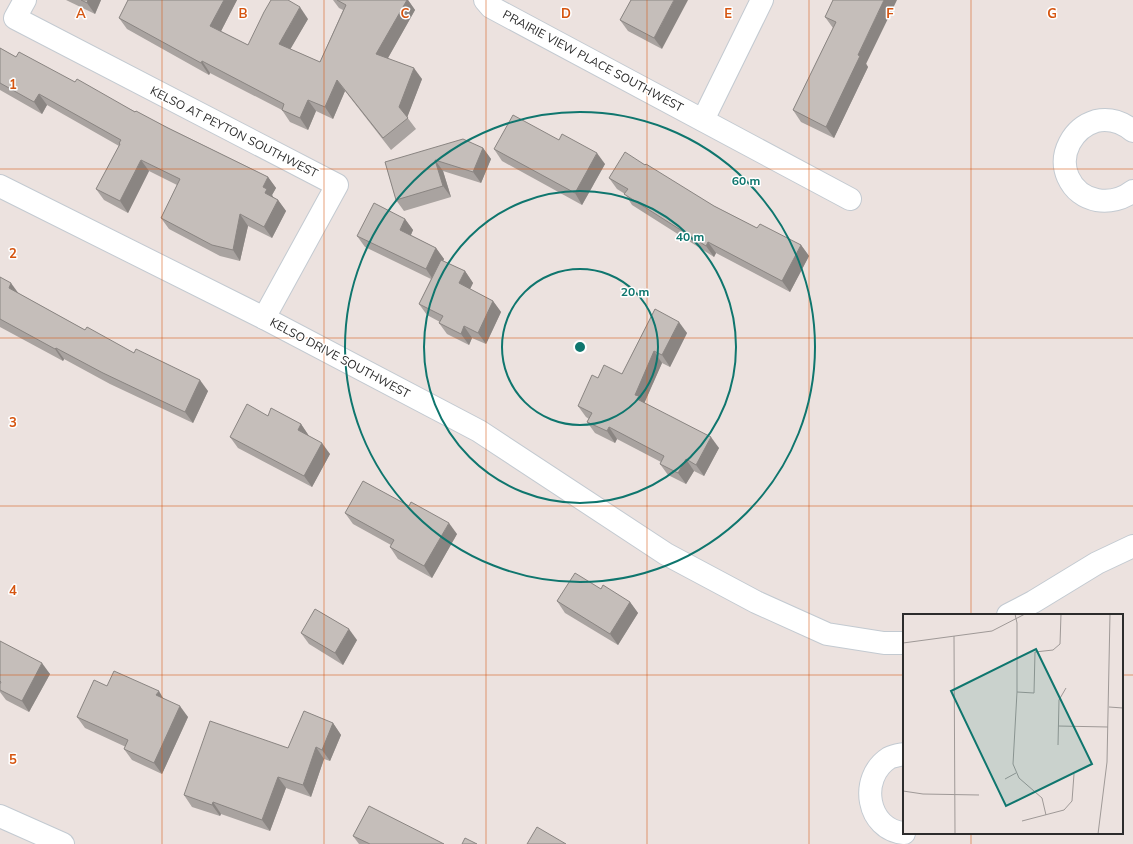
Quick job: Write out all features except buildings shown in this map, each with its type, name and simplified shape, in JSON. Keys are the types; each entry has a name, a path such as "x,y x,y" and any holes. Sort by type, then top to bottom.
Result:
{"street":[{"name":"KELSO AT PEYTON SOUTHWEST","path":"25,0 15,18 337,185 264,318"},
{"name":"PRAIRIE VIEW PLACE SOUTHWEST","path":"485,0 491,7 850,199"},
{"path":"703,120 762,0"},
{"path":"1133,131 1127,125 1114,120 1102,120 1089,123 1078,130 1070,140 1066,152 1065,165 1068,177 1075,188 1085,196 1096,201 1109,201 1122,198 1133,191"},
{"name":"KELSO DRIVE SOUTHWEST","path":"0,186 264,318 479,431 666,554 756,602 827,634 884,644 903,644"},
{"path":"1010,614 1033,602 1096,563 1133,546"},
{"path":"903,754 890,758 878,768 873,776 870,788 870,802 879,820 889,828 903,833"},
{"path":"0,816 64,844"}]}
